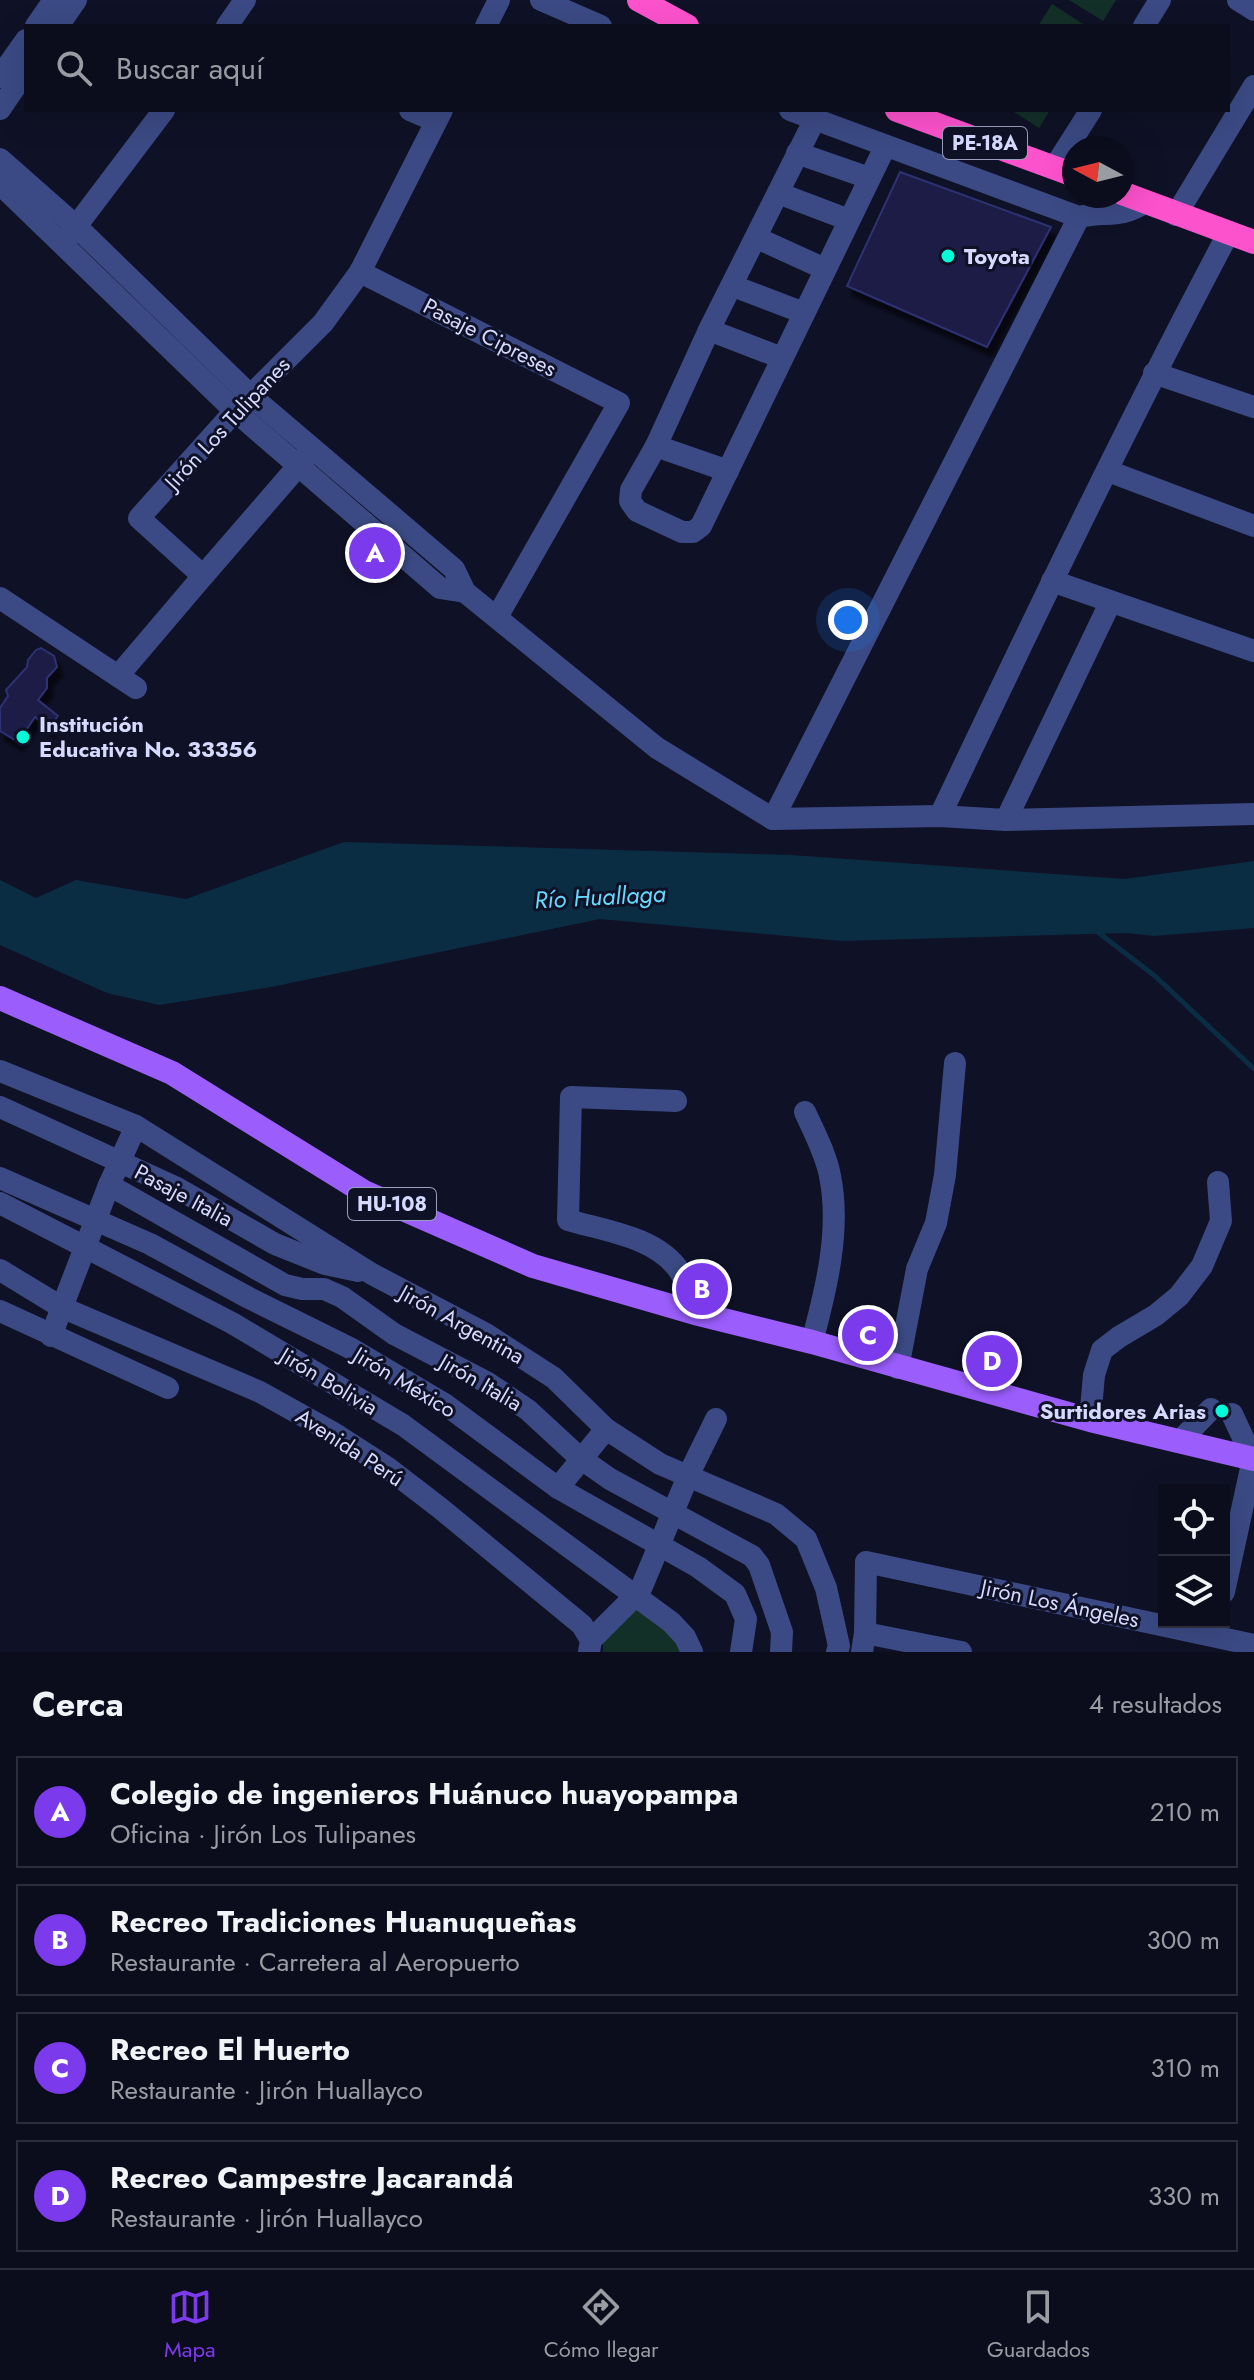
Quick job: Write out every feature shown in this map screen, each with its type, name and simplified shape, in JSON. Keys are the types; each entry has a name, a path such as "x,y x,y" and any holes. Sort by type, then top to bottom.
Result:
{"highway":[{"path":"639,0 683,24"},
{"name":"PE-18A","path":"904,112 1062,171"},
{"path":"1134,198 1254,242"}],"main road":[{"name":"HU-108","path":"0,998 172,1073 364,1192 533,1266 1090,1420 1254,1459"}],"street":[{"path":"37,24 54,0"},
{"path":"59,24 76,0"},
{"path":"228,24 245,0"},
{"path":"487,24 499,0"},
{"path":"541,0 596,24"},
{"path":"1145,24 1160,0"},
{"path":"1238,0 1254,10"},
{"path":"0,77 24,43"},
{"path":"0,109 24,74"},
{"path":"1176,215 1254,86"},
{"path":"69,235 162,112"},
{"path":"794,112 1079,217 1116,215 1132,211 1146,202"},
{"path":"1080,136 1090,112"},
{"name":"Jirón Los Tulipanes","path":"203,576 139,518 243,404 323,323 360,272 439,115"},
{"path":"814,121 709,330 656,446 631,490 630,501 637,511 682,532 693,532 701,526 885,147"},
{"path":"797,153 869,178"},
{"path":"0,159 69,235 243,404 304,457 440,588 465,592 657,748 773,819 940,816 1006,820 1252,811"},
{"path":"0,184 69,235"},
{"path":"778,193 849,220"},
{"path":"773,819 1079,217"},
{"path":"940,816 1154,373 1229,232"},
{"path":"757,238 825,269"},
{"name":"Pasaje Cipreses","path":"360,272 619,403 497,617"},
{"path":"733,286 804,313"},
{"path":"709,330 782,358"},
{"path":"1154,373 1254,407"},
{"path":"656,446 728,471"},
{"path":"0,598 127,682 203,576 304,457"},
{"path":"1108,471 1254,526"},
{"path":"1052,581 1254,651"},
{"path":"1006,820 1110,603"},
{"path":"898,1368 917,1269 936,1223 945,1175 955,1063"},
{"name":"Jirón Argentina","path":"0,1071 136,1126 372,1274 486,1334 554,1378 606,1429 660,1464 776,1514 806,1539 826,1588 839,1646 837,1652"},
{"path":"676,1101 571,1097 568,1220 647,1243 669,1259 681,1273 695,1313"},
{"name":"Pasaje Italia","path":"0,1107 177,1188 275,1244 325,1264 372,1274"},
{"path":"805,1112 831,1180 832,1262 812,1342"},
{"path":"51,1336 95,1219 136,1126"},
{"name":"Jirón México","path":"0,1178 150,1244 350,1348 446,1405 558,1488 698,1567 750,1603 782,1642"},
{"path":"1090,1420 1094,1375 1102,1350 1179,1296 1202,1266 1221,1221 1218,1182"},
{"name":"Jirón Italia","path":"109,1185 285,1285 324,1289 342,1297 394,1334 488,1383 518,1403 580,1458 610,1479 752,1556 759,1565 782,1642"},
{"name":"Jirón Bolivia","path":"0,1203 232,1323 403,1425 671,1622 685,1637 692,1652"},
{"name":"Avenida Perú","path":"0,1270 61,1307 260,1392 332,1432 388,1468 440,1508 582,1625 590,1646"},
{"path":"0,1311 168,1388"},
{"path":"1179,1442 1222,1412 1254,1459 1230,1565"},
{"path":"590,1646 640,1591 689,1474 716,1419"},
{"path":"558,1488 606,1429"},
{"name":"Jirón Los Ángeles","path":"863,1643 866,1562 1254,1645"},
{"path":"735,1594 746,1619 741,1652"},
{"path":"863,1643 961,1652"}],"green space":[{"path":"1069,0 1116,0 1103,21"},
{"path":"1052,4 1083,24 1039,24"},
{"path":"1014,112 1049,112 1039,128"},
{"path":"638,1607 670,1628 683,1652 603,1652 603,1640"}],"water":[{"name":"Río Huallaga","path":"344,842 791,855 1125,879 1254,861 1254,928 1154,936 1127,933 842,941 600,919 271,987 159,1005 107,993 0,945 0,880 36,898 76,880 186,899"}],"building":[{"name":"Toyota","path":"900,172 1051,227 987,347 847,286"},
{"path":"41,648 54,656 57,667 47,678 47,688 38,700 58,716 49,728 35,717 18,742 0,731 0,708 8,696 6,690 27,667 36,650"}],"waterway":[{"path":"1095,930 1155,976 1254,1069"}],"place":[{"name":"Toyota","path":"948,256"},
{"name":"Colegio de ingenieros Huánuco huayopampa","path":"375,553"},
{"name":"Institución Educativa No. 33356","path":"23,737"},
{"name":"Recreo Tradiciones Huanuqueñas","path":"702,1289"},
{"name":"Recreo El Huerto","path":"868,1335"},
{"name":"Recreo Campestre Jacarandá","path":"992,1361"},
{"name":"Surtidores Arias","path":"1222,1411"}]}
